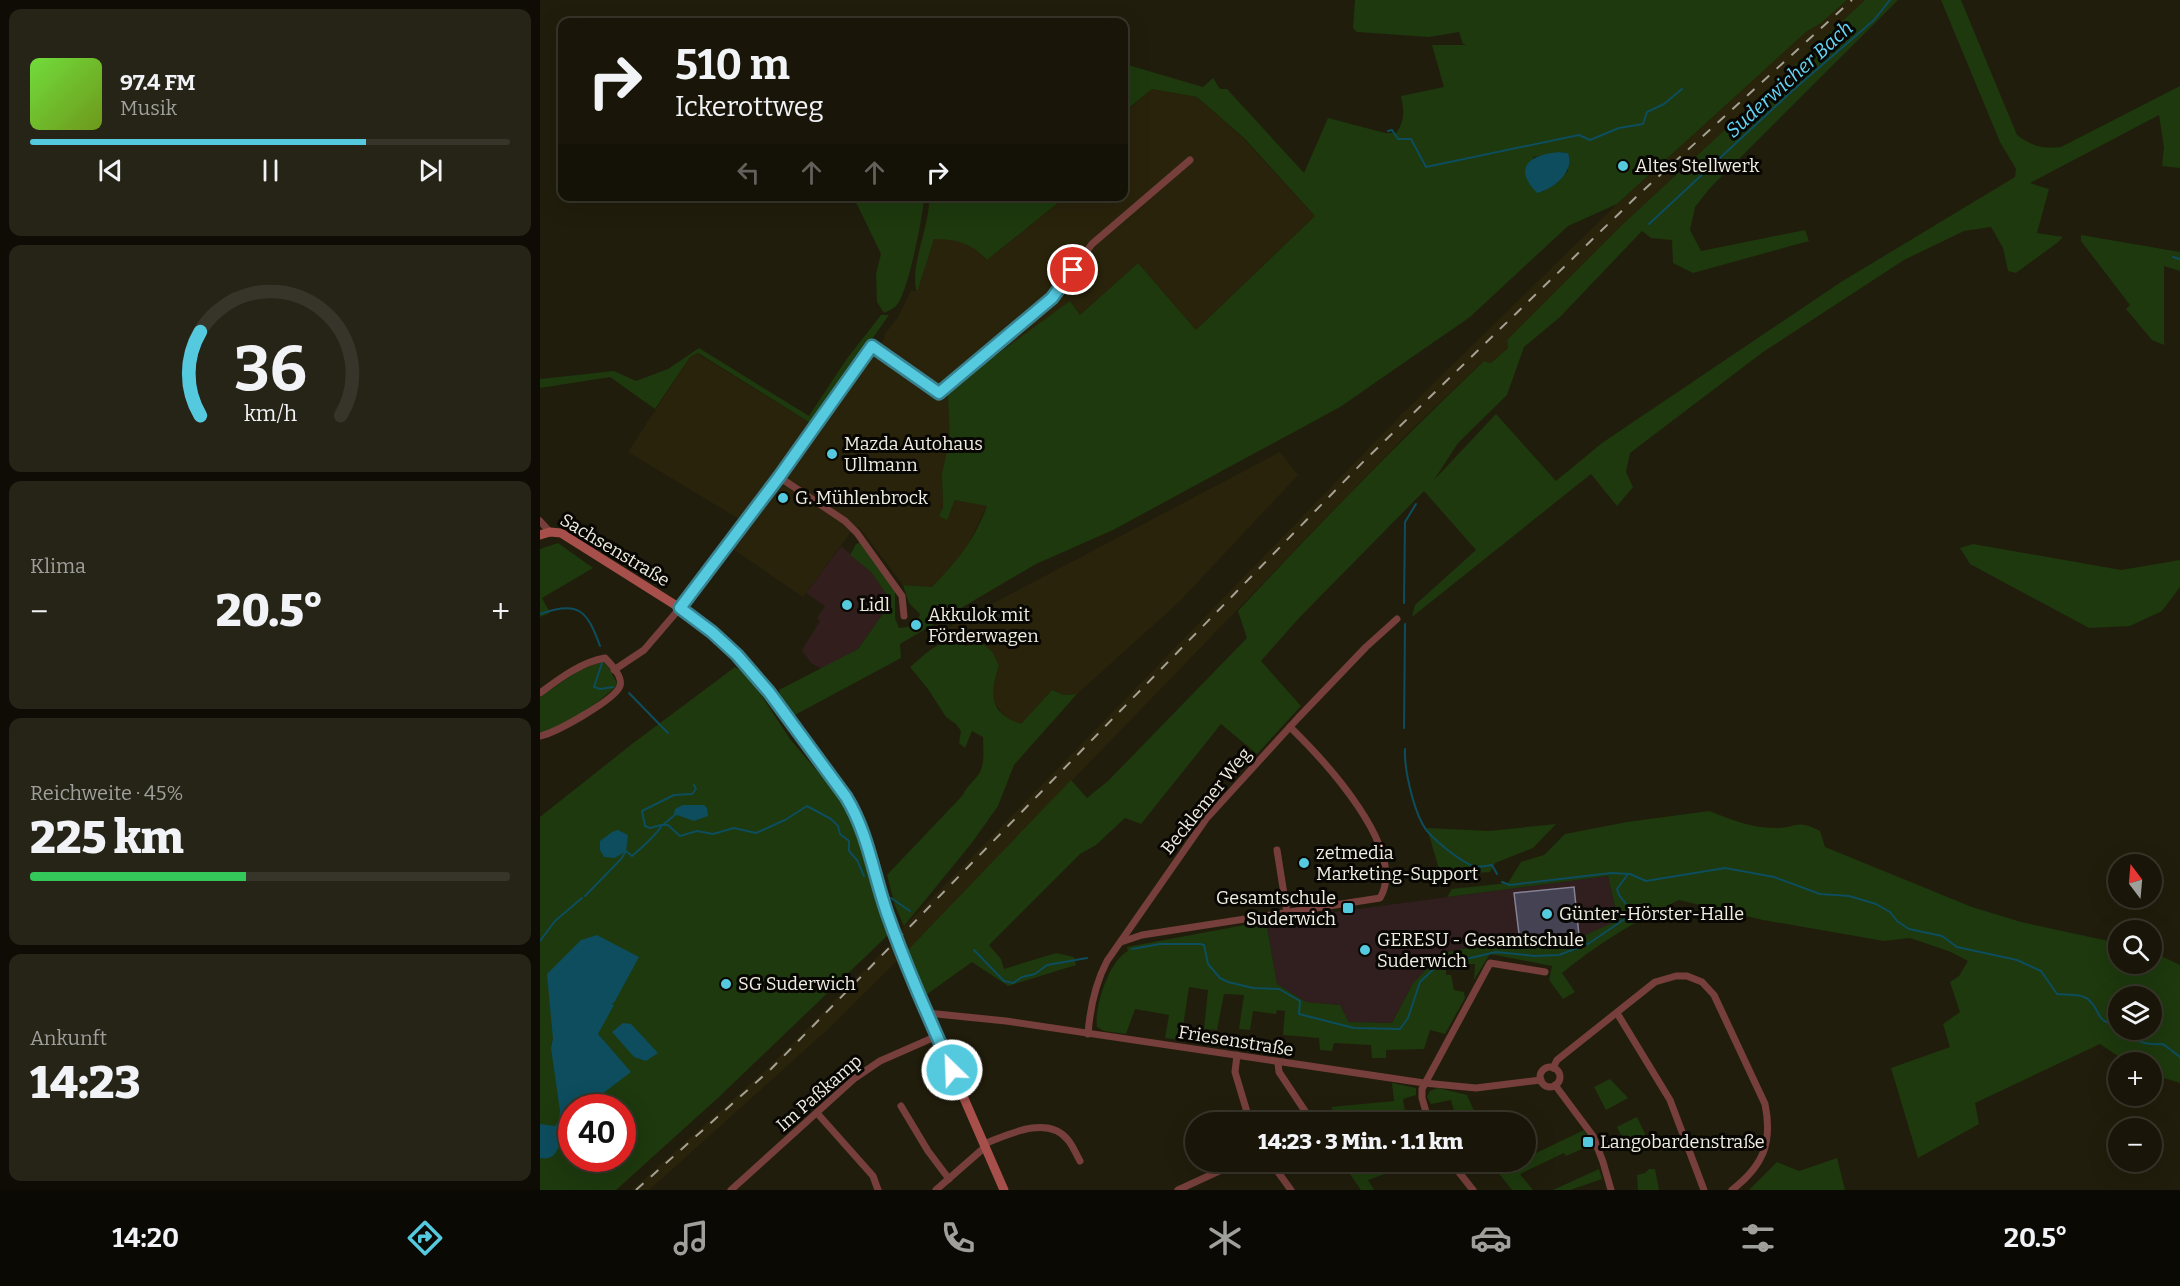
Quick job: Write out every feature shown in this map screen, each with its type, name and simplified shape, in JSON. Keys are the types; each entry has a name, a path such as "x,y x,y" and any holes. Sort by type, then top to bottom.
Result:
{"street":[{"path":"614,670 644,650 680,608 779,477 872,346 939,393 1052,298 1092,244 1190,160"},
{"path":"779,477 845,521 857,533 902,596 904,615"},
{"name":"Sachsenstraße","path":"540,521 550,532 561,533 680,608 712,632 737,655 769,692 846,797 858,817 887,913 927,1013 1004,1190"},
{"path":"540,536 550,532"},
{"name":"Becklemer Weg","path":"1089,1034 1090,1014 1098,977 1171,866 1206,819 1290,727 1366,647 1398,619"},
{"path":"540,693 564,676 605,658 620,681 620,687 615,693 574,721 540,736"},
{"path":"1121,942 1142,935 1380,898 1387,884 1387,872 1380,850 1362,812 1321,758 1290,727"},
{"path":"1277,850 1287,913"},
{"path":"1427,1112 1422,1098 1425,1083 1490,963 1545,972"},
{"path":"1553,1068 1557,1060 1655,982 1676,976 1687,976 1702,982 1714,995 1765,1104 1767,1116 1766,1146 1761,1160 1748,1177 1732,1190"},
{"name":"Friesenstraße","path":"927,1013 1006,1021 1425,1083 1476,1088 1540,1080"},
{"path":"1617,1013 1670,1100 1704,1190"},
{"name":"Im Paßkamp","path":"731,1190 855,1078 880,1061 937,1036"},
{"path":"1238,1055 1235,1072 1247,1112"},
{"path":"1278,1063 1279,1072 1305,1111"},
{"path":"1553,1068 1558,1072 1560,1077 1555,1085 1547,1086 1540,1080 1544,1069 1553,1068"},
{"path":"1555,1085 1593,1136 1611,1190"},
{"path":"901,1106 928,1151 949,1179"},
{"path":"818,1113 873,1176 878,1190"},
{"path":"936,1190 985,1145 1018,1131 1045,1128 1066,1137 1080,1161"},
{"path":"1178,1190 1217,1172"},
{"path":"1278,1172 1291,1190"},
{"path":"1459,1172 1473,1190"}],"shaded area":[{"path":"1847,0 1865,0 1624,223 1507,340 1508,348 1491,363 1484,361 1414,427 906,952 900,934 902,929 1402,414 1617,204 1806,32 1821,23"},
{"path":"1152,89 1197,97 1243,138 1315,216 1196,330 1138,263 1080,315 1071,302 950,428 950,446 942,487 943,508 951,511 955,500 987,506 962,556 932,587 903,585 859,527 853,529 803,597 733,549 749,525 628,452 690,357 698,354 820,429 885,337 884,335 898,317 911,291 917,291 934,239 957,239 976,249 987,260 1061,201 1128,201 1128,110"},
{"path":"1280,452 1298,475 1179,602 1077,694 1064,695 1052,690 1021,725 1007,719 995,704 991,692 999,666 956,642 945,642 939,632"},
{"path":"841,546 871,572 887,595 882,615 858,649 822,669 811,663 802,650 820,621 817,618 825,606 806,593"},
{"name":"GERESU - Gesamtschule Suderwich","path":"1608,876 1618,921 1573,941 1477,946 1442,953 1413,983 1392,1023 1349,1022 1340,1005 1306,1002 1277,984 1266,921"},
{"path":"893,941 900,958 827,1030 649,1190 632,1190 769,1067"}],"green space":[{"path":"1355,0 1847,0 1821,23 1806,32 1617,204 1568,226 1470,317 1340,407 1113,530 1036,564 900,644 901,658 793,716 780,697 779,690 858,649 882,615 887,595 871,572 850,555 856,544 861,542 895,590 895,618 899,628 917,622 920,614 909,603 903,585 932,587 957,559 977,530 987,506 955,500 947,520 939,516 943,508 942,473 950,440 948,395 984,364 1070,301 1080,315 1138,263 1196,330 1315,216 1244,138 1197,97 1152,89 1128,109 1128,65 1203,87 1213,78 1220,89 1227,89 1304,173 1328,118 1385,133 1396,133 1403,116 1401,96 1444,87 1432,45 1467,44 1463,44 1459,32 1429,37 1357,32 1353,28","holes":["1558,152 1568,153 1568,171 1557,183 1542,192 1533,157"]},
{"path":"1865,0 1898,0 1710,188 1695,207 1690,230 1701,251 1805,230 1809,241 1693,273 1673,263 1672,240 1651,238 1642,231 1560,317 1524,347 1507,395 1458,443 1434,480 1496,414 1556,481 1602,443 1841,282 2015,177 2016,169 2000,142 1941,0 1961,0 2017,135 2033,144 2048,148 2061,147 2180,86 2180,168 2162,166 2164,147 2159,115 2030,183 2049,189 2037,233 2063,237 2016,273 2008,271 2003,248 1991,227 1964,231 1904,260 1763,352 1630,453 1626,472 1633,487 1617,506 1591,474 1412,617 1415,605 1476,550 1424,491 1299,618 1261,661 1301,706 1257,754 1221,724 1141,824 1125,818 1096,845 1080,854 989,945 1001,959 1004,969 1056,953 1074,957 1076,965 1008,986 972,962 926,995 906,952 1071,780 1087,798 1108,781 1247,638 1238,611 1329,515 1484,361 1491,363 1508,348 1507,340 1624,223"},
{"path":"855,201 924,201 910,272 901,299 896,306 884,313 877,302 876,274 881,254"},
{"path":"934,201 1060,201 987,260 963,243 934,239 917,292 915,272 929,203"},
{"path":"2081,235 2180,252 2180,271 2164,266 2164,345 2152,340 2126,309 2130,305 2081,241"},
{"path":"881,315 889,315 812,424 698,353 690,357 655,409 610,377 540,388 540,379 614,371 636,381 668,369 699,348 809,416 846,360"},
{"path":"558,543 593,568 542,598 550,613 540,617 540,549"},
{"path":"1973,544 2121,570 2180,560 2180,587 2162,611 2130,626 2089,628 1970,564 1960,548"},
{"path":"978,639 993,653 999,666 994,685 994,701 997,708 1010,719 1021,724 1052,690 1064,695 1077,694 1014,765 998,806 971,844 904,926 895,906 887,875 963,795 980,772 983,764 983,737 972,731 965,748 959,743 961,731 946,717 910,667 929,651 942,644 957,643 967,646"},
{"path":"603,661 618,685 587,711 547,731 540,732 540,697 578,671"},
{"path":"735,667 748,675 790,739 828,781 840,799 866,855 888,935 719,1097 636,1172 636,1094 558,1094 558,1172 636,1172 616,1190 540,1190 540,817"},
{"path":"1709,811 1765,828 1805,825 1820,831 1825,847 1972,907 2021,922 2108,941 2108,974 2162,974 2162,956 2180,965 2180,1083 2162,1077 2162,1052 2112,1052 2100,1044 1975,1103 1979,1124 1918,1158 1891,1068 1950,1047 1943,1024 1960,1012 1950,982 1959,976 1968,961 1951,952 1910,938 1884,941 1763,920 1679,900 1619,933 1562,973 1575,992 1563,999 1549,980 1552,966 1490,954 1474,980 1475,964 1446,964 1446,975 1451,975 1454,990 1464,992 1465,998 1445,1034 1430,1030 1424,1049 1386,1050 1386,1058 1372,1058 1371,1045 1334,1043 1332,1051 1320,1050 1319,1038 1283,1035 1285,1011 1277,1010 1276,1014 1253,1011 1250,1030 1239,1029 1244,995 1224,994 1217,1030 1204,1029 1208,990 1189,987 1181,1040 1165,1038 1169,1015 1135,1009 1126,1034 1104,1031 1097,1027 1098,1008 1104,985 1115,964 1128,951 1127,947 1266,921 1277,984 1306,1002 1340,1005 1349,1022 1392,1023 1413,983 1442,953 1477,946 1573,941 1618,920 1608,876 1447,897 1452,889 1508,883 1521,862 1544,855 1565,834 1627,822"},
{"path":"1556,824 1533,848 1495,863 1490,872 1441,876 1427,828 1489,831"},
{"path":"1610,1079 1628,1098 1606,1110 1594,1087"},
{"path":"1392,1083 1416,1088 1416,1095 1403,1099 1405,1112 1334,1112 1331,1107 1394,1101"},
{"path":"1438,1088 1467,1095 1475,1112 1454,1112 1451,1100 1431,1104 1427,1097 1430,1091"},
{"path":"1637,1117 1652,1149 1630,1153 1617,1127"},
{"path":"1584,1130 1591,1145 1566,1156 1564,1153 1536,1166 1536,1153"},
{"path":"1837,1158 1845,1190 1749,1190 1777,1162 1799,1171"},
{"path":"1599,1169 1602,1179 1570,1190 1553,1190"},
{"path":"1649,1169 1655,1169 1659,1190 1638,1190 1637,1175"},
{"path":"1349,1172 1391,1172 1368,1180 1374,1190 1361,1190"},
{"path":"1498,1172 1524,1172 1520,1174 1533,1190 1512,1190"}],"water":[{"path":"1558,152 1568,153 1566,173 1556,184 1537,193 1526,176 1525,169 1532,159"},
{"path":"683,805 704,805 708,816 694,821 674,814 675,809"},
{"path":"618,830 628,835 626,851 615,858 604,857 600,850 600,841"},
{"path":"597,935 639,957 614,1003 611,1003 614,1005 598,1034 631,1072 602,1094 558,1094 558,1097 551,1048 553,1039 547,974 581,940"},
{"path":"623,1023 631,1024 658,1053 646,1061 634,1057 612,1032"},
{"path":"558,1122 556,1152 550,1157 540,1158 540,1124 555,1126"}],"building":[{"name":"Günter-Hörster-Halle","path":"1574,887 1579,935 1520,942 1514,893"}],"waterway":[{"name":"Suderwicher Bach","path":"1649,224 1792,91 1874,20 1890,0"},
{"path":"1388,131 1392,130 1398,139 1411,139 1426,167 1579,135 1590,140 1619,128 1643,124 1647,112 1664,104 1682,89"},
{"path":"2173,257 2180,259"},
{"name":"Suderwicher Bach","path":"1404,603 1405,522 1416,504"},
{"path":"540,614 564,608 579,611 590,624 600,646"},
{"name":"Suderwicher Bach","path":"1404,728 1405,624"},
{"path":"602,663 594,687 600,689 613,687"},
{"path":"629,693 668,733"},
{"name":"Suderwicher Bach","path":"1405,749 1408,777 1423,825 1438,842 1467,863 1475,867 1492,865 1497,874"},
{"path":"661,825 650,828 645,826 642,811 674,795 692,794 696,789 694,785"},
{"path":"585,896 626,851 632,856 653,837 662,825 668,825 680,836 697,831 713,834 734,828 756,833 785,820 807,806 831,819 838,826 840,834 849,841 849,851 857,860 864,876"},
{"path":"664,824 676,814"},
{"name":"Suderwicher Bach","path":"1502,882 1510,885 1611,873 1630,874 1646,881 1725,868 1774,877 1820,894 1849,896 1876,904 1890,912 1897,921 1909,929 1942,936 1957,947 2017,960 2041,971 2057,994 2087,998 2102,1020 2108,1022"},
{"name":"Suderwicher Bach","path":"1132,949 1160,944 1204,945 1208,964 1220,978 1253,988 1279,989 1300,1001 1299,1014 1354,1028 1400,1029 1408,1018 1420,982 1442,961 1466,959 1496,952 1535,956 1559,955 1588,944 1626,918 1630,909 1617,889 1628,874"},
{"name":"Suderwicher Bach","path":"540,941 555,921 582,898"},
{"path":"891,898 910,911"},
{"name":"Suderwicher Bach","path":"974,950 1004,981 1013,983 1022,977 1035,974 1047,965 1087,958"},
{"name":"Suderwicher Bach","path":"2138,1040 2151,1044 2163,1044 2180,1057"}],"railway":[{"path":"636,1190 771,1069 1364,461 1635,198 1852,0"}],"place":[{"name":"Altes Stellwerk","path":"1623,166"},
{"name":"Mazda Autohaus Ullmann","path":"832,454"},
{"name":"G. Mühlenbrock","path":"783,498"},
{"name":"Lidl","path":"847,605"},
{"name":"Akkulok mit Förderwagen","path":"916,625"},
{"name":"zetmedia Marketing-Support","path":"1304,863"},
{"name":"Gesamtschule Suderwich","path":"1348,908"},
{"name":"Günter-Hörster-Halle","path":"1547,914"},
{"name":"GERESU - Gesamtschule Suderwich","path":"1365,950"},
{"name":"SG Suderwich","path":"726,984"},
{"name":"Langobardenstraße","path":"1588,1142"}],"route":[{"path":"952,1070 917,991 887,913 858,817 846,797 769,692 737,655 712,632 680,608 779,477 872,346 939,393 1052,298 1073,270"}]}
